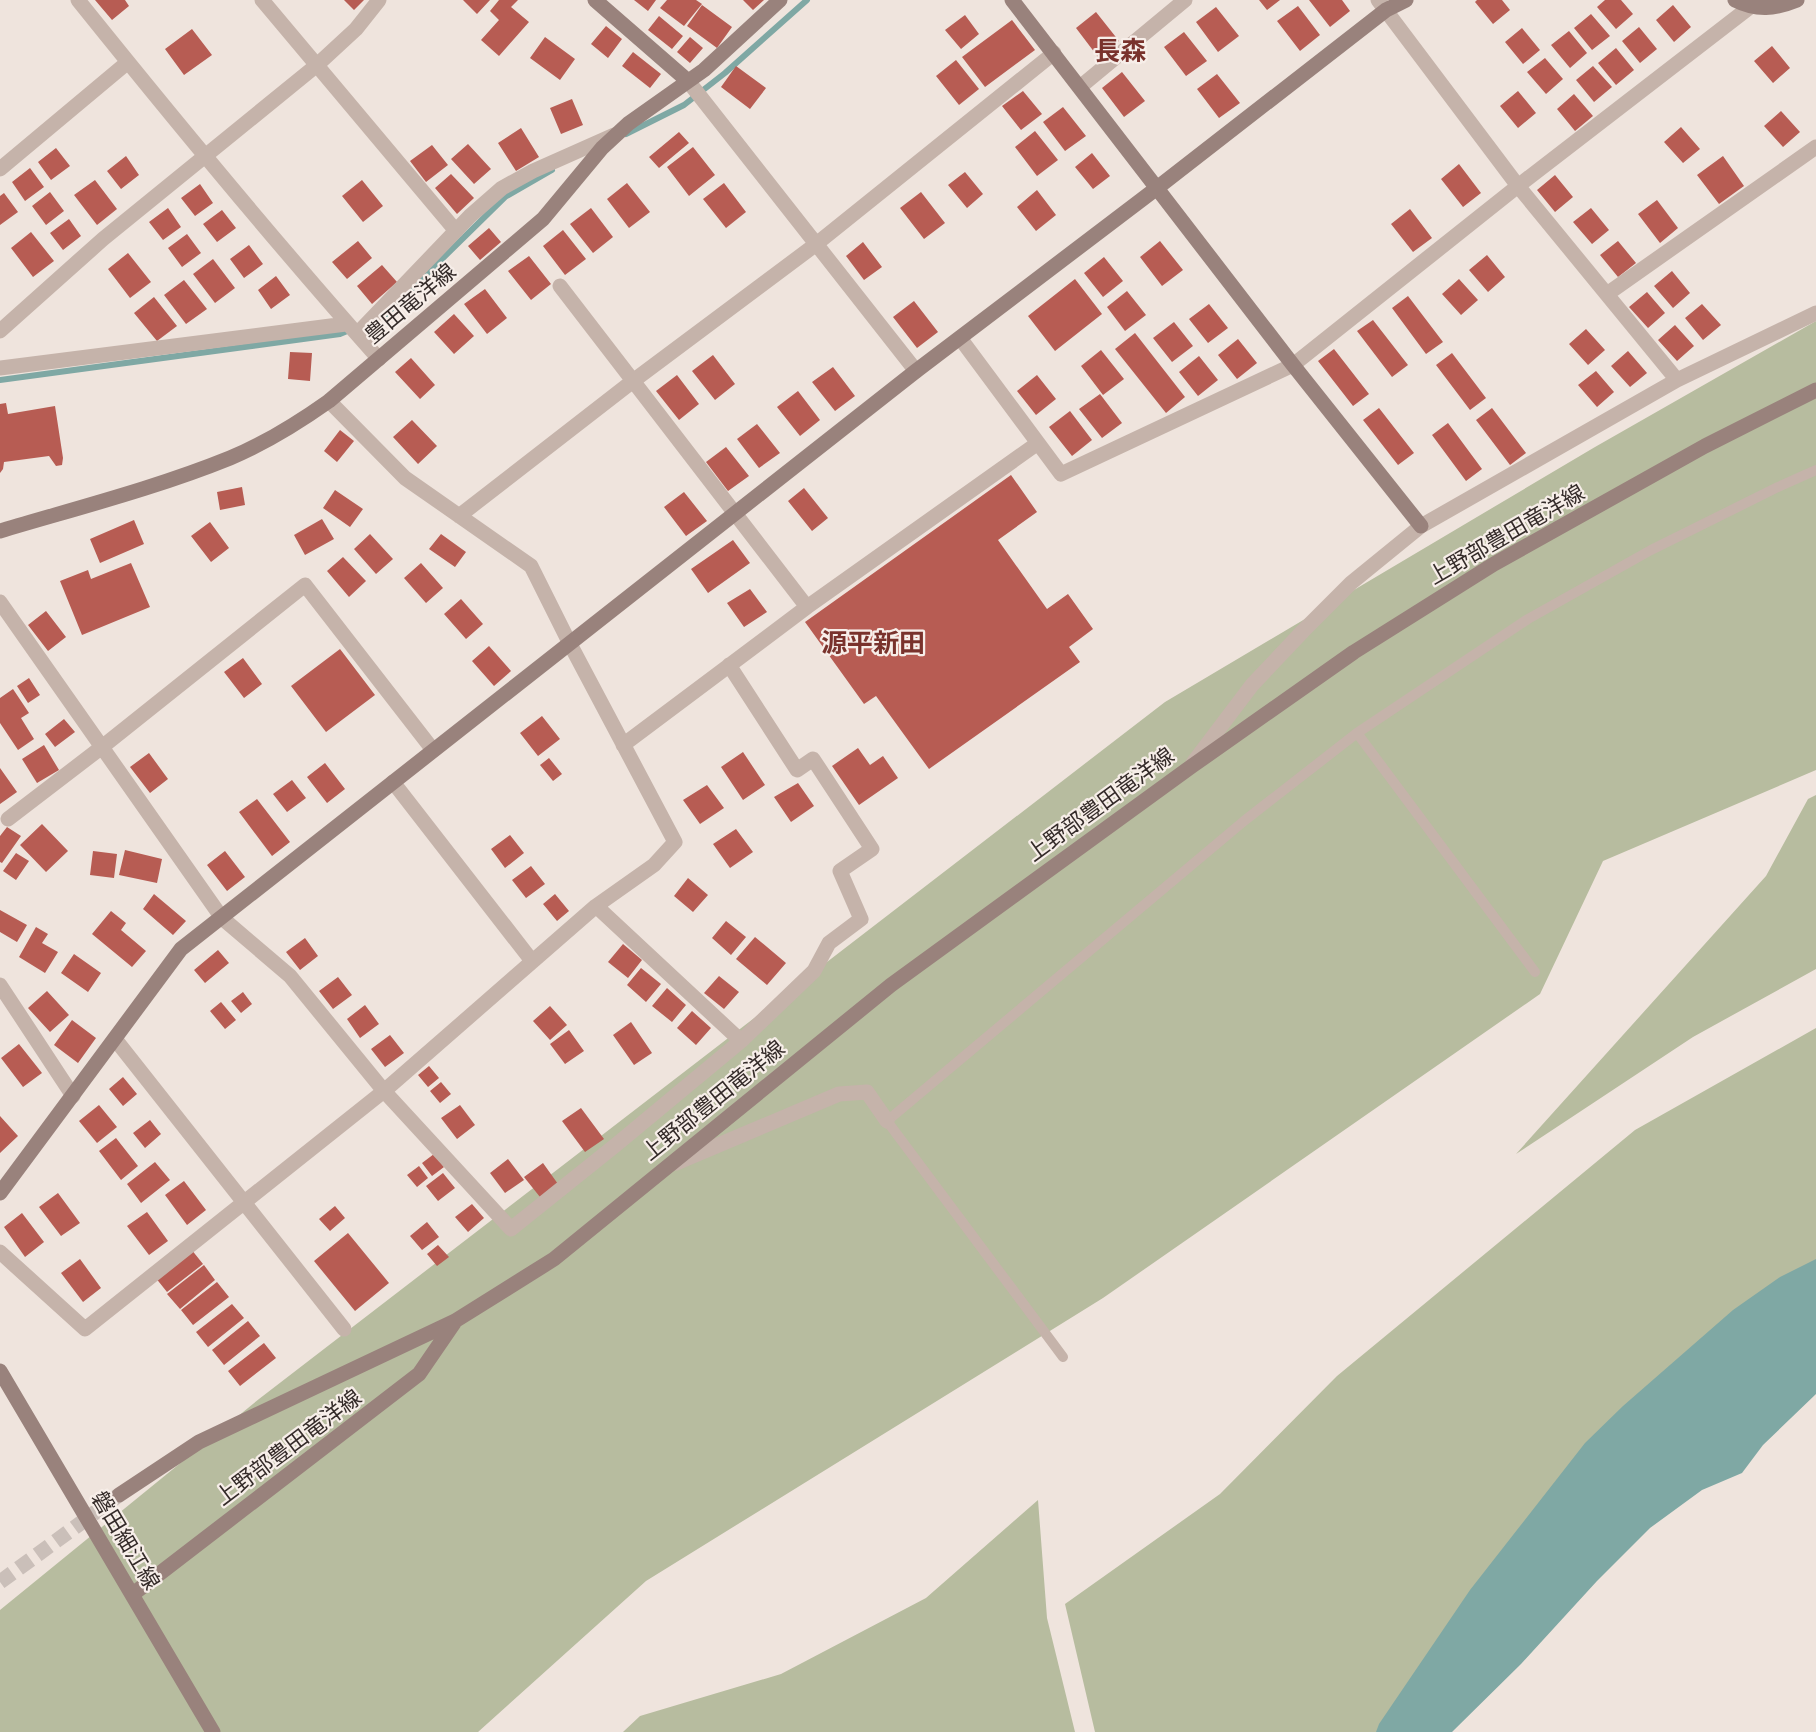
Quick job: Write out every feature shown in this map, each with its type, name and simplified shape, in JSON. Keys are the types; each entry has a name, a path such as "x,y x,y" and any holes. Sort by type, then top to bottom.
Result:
{"main road":[{"path":"595,0 688,81"},
{"name":"豊田竜洋線","path":"0,531 178,477 232,457 293,426 329,401 543,219 602,148 618,133 704,70 780,0"},
{"path":"1012,0 1293,365 1421,526"},
{"path":"0,1193 181,949 916,371 1157,188 1382,5 1406,0"},
{"path":"1735,0 1750,7 1780,7 1797,0"},
{"name":"上野部豊田竜洋線","path":"119,1495 199,1442 455,1321 554,1258 891,985 1192,766 1354,652 1494,564 1705,446 1816,390"},
{"name":"上野部豊田竜洋線","path":"133,1594 419,1374 455,1321"},
{"name":"磐田細江線","path":"0,1371 213,1732"}],"street":[{"path":"78,0 205,158 379,359"},
{"path":"262,0 456,231"},
{"path":"0,331 103,239 317,65 356,29 379,0"},
{"path":"1080,87 1185,0"},
{"path":"1382,5 1518,186 1677,380"},
{"path":"960,338 1061,474 1293,365 1518,186 1750,7"},
{"path":"459,516 633,381 815,245 1054,53"},
{"path":"0,169 128,62"},
{"path":"688,81 916,371"},
{"path":"0,368 352,329 502,188 533,171 618,133"},
{"path":"1607,294 1816,147"},
{"path":"560,286 807,607"},
{"path":"1192,766 1252,686 1303,631 1351,584 1421,526 1677,380 1816,313"},
{"path":"0,1251 85,1329 242,1201 384,1091 596,906 654,865 675,842 531,566 405,478 329,401"},
{"path":"623,745 807,607 1038,443"},
{"path":"8,819 305,585 433,750"},
{"path":"0,602 222,918 290,976 384,1091 511,1229 741,1041 814,971 830,943 861,919 840,871 872,849 813,759 797,770 729,665"},
{"path":"393,782 532,961"},
{"path":"596,906 741,1041"},
{"path":"0,985 73,1096"},
{"path":"115,1039 344,1329"},
{"path":"663,1169 839,1094 867,1092 887,1120"}],"lane":[{"path":"1063,1357 887,1120 1244,821 1357,733 1539,614 1651,550 1816,470"},
{"path":"1357,733 1535,972"}],"green space":[{"path":"1816,321 1816,770 1603,861 1540,994 1103,1298 646,1581 478,1732 0,1732 0,1610 259,1399 1165,702 1595,447"},
{"path":"1816,795 1816,969 1693,1037 1516,1154 1766,876 1808,799"},
{"path":"1816,1028 1816,1264 1377,1732 1095,1732 1065,1604 1220,1494 1337,1376 1635,1130"},
{"path":"1038,1500 1047,1618 1075,1732 623,1732 640,1716 781,1674 926,1598"}],"water":[{"path":"1816,1259 1816,1394 1763,1445 1742,1473 1702,1490 1650,1528 1597,1581 1521,1664 1452,1732 1376,1732 1379,1724 1470,1590 1585,1443 1623,1406 1733,1310 1780,1277"}],"building":[{"path":"95,0 125,0 129,6 112,20"},
{"path":"344,0 364,0 354,10"},
{"path":"463,0 490,0 477,14"},
{"path":"499,0 518,0 511,7 529,22 499,56 481,40 499,20 490,11"},
{"path":"634,0 656,0 648,11"},
{"path":"667,0 696,0 702,4 684,26 660,8"},
{"path":"743,0 764,0 753,10"},
{"path":"1259,0 1280,0 1267,10"},
{"path":"1309,0 1342,0 1350,11 1330,27"},
{"path":"1477,0 1502,0 1510,10 1493,24 1475,2"},
{"path":"1605,0 1621,0 1633,14 1616,29 1597,7"},
{"path":"702,5 732,27 717,48 687,26"},
{"path":"1673,5 1691,27 1674,42 1656,20"},
{"path":"1298,6 1320,35 1300,51 1277,21"},
{"path":"1216,7 1239,36 1218,52 1196,22"},
{"path":"1096,12 1119,41 1098,57 1076,28"},
{"path":"1591,14 1610,36 1592,50 1574,28"},
{"path":"965,15 979,34 961,49 945,30"},
{"path":"659,16 683,36 672,49 648,30"},
{"path":"1012,20 1035,50 985,87 962,57"},
{"path":"606,26 622,39 608,58 591,44"},
{"path":"1639,27 1657,49 1640,63 1622,41"},
{"path":"1522,28 1540,50 1523,64 1505,42"},
{"path":"192,29 212,55 184,75 165,49"},
{"path":"1569,31 1587,53 1570,68 1551,45"},
{"path":"1184,32 1207,61 1186,76 1164,47"},
{"path":"545,37 575,59 560,80 530,58"},
{"path":"690,37 703,48 690,63 677,52"},
{"path":"1772,46 1790,68 1773,83 1754,61"},
{"path":"1616,48 1634,70 1616,85 1598,63"},
{"path":"633,52 661,74 650,88 622,66"},
{"path":"1545,58 1563,79 1546,94 1527,72"},
{"path":"956,60 979,89 959,105 936,76"},
{"path":"736,66 766,88 750,109 721,87"},
{"path":"1593,66 1612,87 1594,102 1576,80"},
{"path":"1122,72 1145,101 1124,117 1102,88"},
{"path":"1217,74 1240,103 1219,118 1197,89"},
{"path":"1023,91 1042,114 1021,130 1002,106"},
{"path":"1518,91 1536,113 1518,128 1500,106"},
{"path":"1574,94 1593,116 1575,131 1557,109"},
{"path":"572,99 583,125 561,134 550,108"},
{"path":"1063,107 1086,136 1065,151 1043,122"},
{"path":"1781,111 1800,132 1783,147 1764,126"},
{"path":"1681,127 1700,149 1683,163 1664,142"},
{"path":"521,128 539,157 516,171 498,143"},
{"path":"1035,131 1058,160 1037,176 1015,147"},
{"path":"679,132 689,143 659,168 649,157"},
{"path":"468,144 491,169 474,184 451,159"},
{"path":"432,145 448,165 426,182 410,161"},
{"path":"693,147 715,175 689,196 667,167"},
{"path":"56,148 70,166 51,180 38,162"},
{"path":"1092,153 1110,176 1093,189 1075,167"},
{"path":"126,156 139,175 121,189 107,171"},
{"path":"1723,156 1744,186 1719,204 1697,175"},
{"path":"1459,164 1481,193 1463,207 1441,179"},
{"path":"30,168 44,187 25,201 12,182"},
{"path":"965,172 983,194 967,208 948,185"},
{"path":"451,174 474,198 457,214 435,188"},
{"path":"1555,175 1573,197 1555,212 1537,190"},
{"path":"95,180 117,209 97,225 74,195"},
{"path":"362,180 383,206 363,222 342,196"},
{"path":"627,183 650,212 629,228 607,199"},
{"path":"724,183 746,212 726,228 703,199"},
{"path":"200,184 213,203 195,216 181,198"},
{"path":"1037,190 1056,215 1036,231 1017,207"},
{"path":"50,192 64,211 46,225 32,206"},
{"path":"921,192 945,223 924,239 900,208"},
{"path":"4,193 18,212 0,225 0,196"},
{"path":"1657,200 1678,228 1660,243 1638,214"},
{"path":"168,208 181,227 163,240 149,222"},
{"path":"591,208 613,237 593,253 570,224"},
{"path":"1591,208 1609,230 1592,244 1573,222"},
{"path":"1410,209 1432,238 1413,252 1391,224"},
{"path":"222,210 236,228 217,242 203,224"},
{"path":"69,219 81,236 63,250 50,233"},
{"path":"489,228 501,242 480,260 468,246"},
{"path":"563,230 586,259 565,275 543,246"},
{"path":"31,232 54,261 33,277 11,248"},
{"path":"187,234 201,253 182,267 168,248"},
{"path":"358,241 372,258 347,279 332,262"},
{"path":"1160,241 1183,270 1162,286 1140,257"},
{"path":"1618,241 1636,263 1618,277 1600,255"},
{"path":"863,242 882,267 864,280 846,256"},
{"path":"249,245 263,264 244,278 230,259"},
{"path":"128,253 151,282 130,298 108,269"},
{"path":"1487,255 1505,277 1488,292 1469,270"},
{"path":"529,256 551,284 531,300 508,271"},
{"path":"1104,257 1123,281 1103,297 1084,273"},
{"path":"213,259 235,288 215,303 193,274"},
{"path":"382,265 397,282 372,304 357,286"},
{"path":"1672,271 1690,293 1673,308 1654,286"},
{"path":"276,276 290,295 271,309 258,290"},
{"path":"1075,279 1102,314 1055,351 1028,316"},
{"path":"1459,279 1478,300 1461,315 1442,294"},
{"path":"184,280 207,309 186,324 164,295"},
{"path":"485,289 507,318 487,334 464,304"},
{"path":"1127,291 1146,315 1125,331 1107,307"},
{"path":"1647,292 1665,313 1648,328 1629,307"},
{"path":"1408,296 1443,342 1426,354 1392,308"},
{"path":"154,297 177,326 157,341 134,313"},
{"path":"914,301 938,332 917,348 893,317"},
{"path":"1209,304 1228,328 1208,343 1189,319"},
{"path":"1702,304 1721,325 1703,340 1685,318"},
{"path":"454,314 474,336 454,354 434,332"},
{"path":"1373,320 1408,365 1392,377 1357,331"},
{"path":"1174,322 1193,346 1172,362 1153,338"},
{"path":"1675,325 1694,346 1677,361 1658,340"},
{"path":"1586,329 1605,350 1588,365 1569,344"},
{"path":"1135,333 1185,397 1166,413 1115,349"},
{"path":"1238,339 1257,363 1237,379 1218,355"},
{"path":"1334,349 1369,394 1353,406 1318,361"},
{"path":"1101,350 1124,379 1103,395 1081,366"},
{"path":"1628,351 1647,373 1630,387 1611,366"},
{"path":"290,352 312,353 310,381 288,379"},
{"path":"1452,353 1486,398 1470,410 1436,365"},
{"path":"713,355 735,384 715,400 692,371"},
{"path":"1199,356 1218,380 1198,396 1179,372"},
{"path":"411,358 435,385 420,399 395,372"},
{"path":"833,367 855,396 835,411 812,382"},
{"path":"1596,371 1614,392 1597,407 1578,385"},
{"path":"677,375 699,404 679,420 656,391"},
{"path":"1037,375 1056,399 1036,415 1017,391"},
{"path":"798,391 820,420 800,436 777,407"},
{"path":"1100,394 1122,423 1102,438 1079,409"},
{"path":"6,403 8,414 55,406 63,458 62,465 56,466 49,456 4,462 0,473 0,404"},
{"path":"1379,408 1414,453 1398,465 1363,420"},
{"path":"1492,408 1526,453 1510,465 1476,420"},
{"path":"1070,411 1092,440 1072,456 1049,427"},
{"path":"412,420 437,446 418,464 393,437"},
{"path":"1448,423 1482,469 1466,481 1432,435"},
{"path":"757,424 780,453 759,468 737,439"},
{"path":"340,430 354,441 337,462 324,451"},
{"path":"726,447 749,476 728,491 706,462"},
{"path":"1011,475 1037,512 998,540 1047,609 1068,594 1093,629 1069,647 1080,662 929,769 876,696 864,704 805,622"},
{"path":"242,487 245,505 220,510 217,492"},
{"path":"804,488 828,518 812,531 788,501"},
{"path":"335,490 363,509 350,527 323,508"},
{"path":"684,492 707,521 686,536 664,507"},
{"path":"322,519 334,539 305,555 294,535"},
{"path":"134,520 144,544 100,563 90,539"},
{"path":"210,522 229,548 211,562 191,536"},
{"path":"370,534 393,559 376,574 354,549"},
{"path":"441,534 466,552 455,567 429,549"},
{"path":"733,540 750,563 708,593 691,569"},
{"path":"343,557 366,581 349,597 327,571"},
{"path":"131,563 150,607 82,635 60,581 88,570 91,579"},
{"path":"421,563 443,588 426,603 404,578"},
{"path":"750,589 767,612 744,627 727,603"},
{"path":"461,599 483,624 466,639 444,614"},
{"path":"46,611 66,637 48,651 28,625"},
{"path":"489,646 511,671 494,686 472,661"},
{"path":"340,649 375,695 326,732 291,686"},
{"path":"243,658 262,684 244,698 224,672"},
{"path":"29,678 40,695 28,703 17,686"},
{"path":"13,689 29,713 21,718 34,739 18,750 0,723 0,698"},
{"path":"542,716 560,739 538,756 520,733"},
{"path":"64,719 75,732 55,747 45,734"},
{"path":"44,745 59,770 37,783 22,759"},
{"path":"858,748 870,765 883,756 898,778 859,805 832,766"},
{"path":"743,752 765,785 743,800 721,767"},
{"path":"149,753 168,779 150,793 130,767"},
{"path":"549,758 562,774 553,781 540,765"},
{"path":"325,763 345,789 327,803 307,777"},
{"path":"0,768 17,792 0,804"},
{"path":"292,780 306,798 287,812 273,794"},
{"path":"798,783 814,806 791,822 774,797"},
{"path":"707,785 724,808 700,824 683,800"},
{"path":"257,799 290,842 272,856 239,812"},
{"path":"42,824 68,851 46,872 20,845"},
{"path":"7,827 21,836 2,863 0,862 0,836"},
{"path":"736,829 753,852 730,868 713,844"},
{"path":"510,835 524,853 505,868 491,849"},
{"path":"125,850 162,859 157,883 119,875"},
{"path":"93,851 117,854 114,878 90,875"},
{"path":"225,851 245,877 227,891 207,865"},
{"path":"16,853 29,861 16,880 3,871"},
{"path":"531,866 545,884 526,898 512,880"},
{"path":"688,878 708,895 693,912 674,896"},
{"path":"154,894 186,921 173,935 143,909"},
{"path":"555,894 569,911 557,921 543,904"},
{"path":"0,910 27,925 17,942 0,932"},
{"path":"111,911 126,923 121,930 146,951 132,967 92,934"},
{"path":"726,921 746,937 731,955 712,938"},
{"path":"36,927 48,934 42,943 58,952 45,973 19,957"},
{"path":"755,937 786,963 767,985 736,959"},
{"path":"305,938 318,956 300,970 286,952"},
{"path":"623,944 642,960 628,978 608,962"},
{"path":"218,950 229,963 205,983 194,970"},
{"path":"74,954 101,973 88,992 61,973"},
{"path":"641,968 661,984 646,1002 627,985"},
{"path":"719,976 739,992 724,1009 704,993"},
{"path":"338,977 352,995 333,1009 319,991"},
{"path":"667,988 686,1005 672,1022 652,1006"},
{"path":"47,991 69,1015 50,1032 28,1008"},
{"path":"243,992 252,1004 241,1013 231,1001"},
{"path":"221,1002 236,1020 225,1029 210,1011"},
{"path":"365,1005 379,1024 360,1038 347,1019"},
{"path":"550,1006 567,1025 550,1040 533,1021"},
{"path":"692,1011 711,1028 696,1045 677,1028"},
{"path":"72,1020 96,1038 78,1063 54,1045"},
{"path":"631,1022 652,1053 634,1065 613,1035"},
{"path":"569,1030 584,1051 565,1064 550,1044"},
{"path":"390,1035 404,1053 385,1067 371,1049"},
{"path":"19,1044 42,1073 23,1087 1,1058"},
{"path":"429,1066 439,1078 428,1087 418,1075"},
{"path":"123,1077 137,1094 123,1106 109,1089"},
{"path":"441,1082 451,1094 440,1103 430,1091"},
{"path":"99,1105 117,1127 97,1143 79,1121"},
{"path":"460,1105 475,1125 457,1139 441,1118"},
{"path":"581,1108 604,1139 585,1152 562,1121"},
{"path":"0,1116 18,1136 0,1153"},
{"path":"150,1120 161,1134 145,1148 133,1133"},
{"path":"116,1138 138,1166 121,1180 99,1151"},
{"path":"434,1154 444,1167 432,1176 422,1163"},
{"path":"508,1159 524,1180 505,1193 490,1173"},
{"path":"155,1162 170,1180 141,1203 127,1184"},
{"path":"543,1163 558,1184 540,1197 524,1177"},
{"path":"419,1166 428,1178 417,1187 407,1175"},
{"path":"443,1173 455,1188 438,1201 426,1186"},
{"path":"184,1181 206,1210 187,1225 165,1195"},
{"path":"58,1193 80,1223 61,1236 39,1207"},
{"path":"472,1204 484,1218 468,1232 455,1217"},
{"path":"335,1206 345,1218 330,1231 319,1219"},
{"path":"147,1212 168,1241 149,1255 127,1226"},
{"path":"22,1213 44,1242 25,1257 4,1227"},
{"path":"427,1222 439,1237 422,1250 410,1236"},
{"path":"348,1233 389,1283 355,1311 314,1261"},
{"path":"438,1245 449,1257 437,1266 427,1254"},
{"path":"191,1249 203,1264 167,1292 155,1277"},
{"path":"80,1259 101,1288 83,1302 61,1273"},
{"path":"204,1265 215,1280 180,1309 167,1294"},
{"path":"217,1282 229,1297 193,1325 181,1310"},
{"path":"232,1304 244,1318 208,1347 196,1332"},
{"path":"248,1321 260,1336 224,1365 212,1350"},
{"path":"264,1343 276,1358 240,1386 228,1371"}],"waterway":[{"path":"626,134 684,105 725,73 807,0"},
{"path":"386,314 505,197 552,170"},
{"path":"0,380 340,334 352,329"}],"tunnel":[{"path":"0,1582 119,1495"}],"district":[{"name":"長森","path":"1120,51"},
{"name":"源平新田","path":"873,643"}]}
